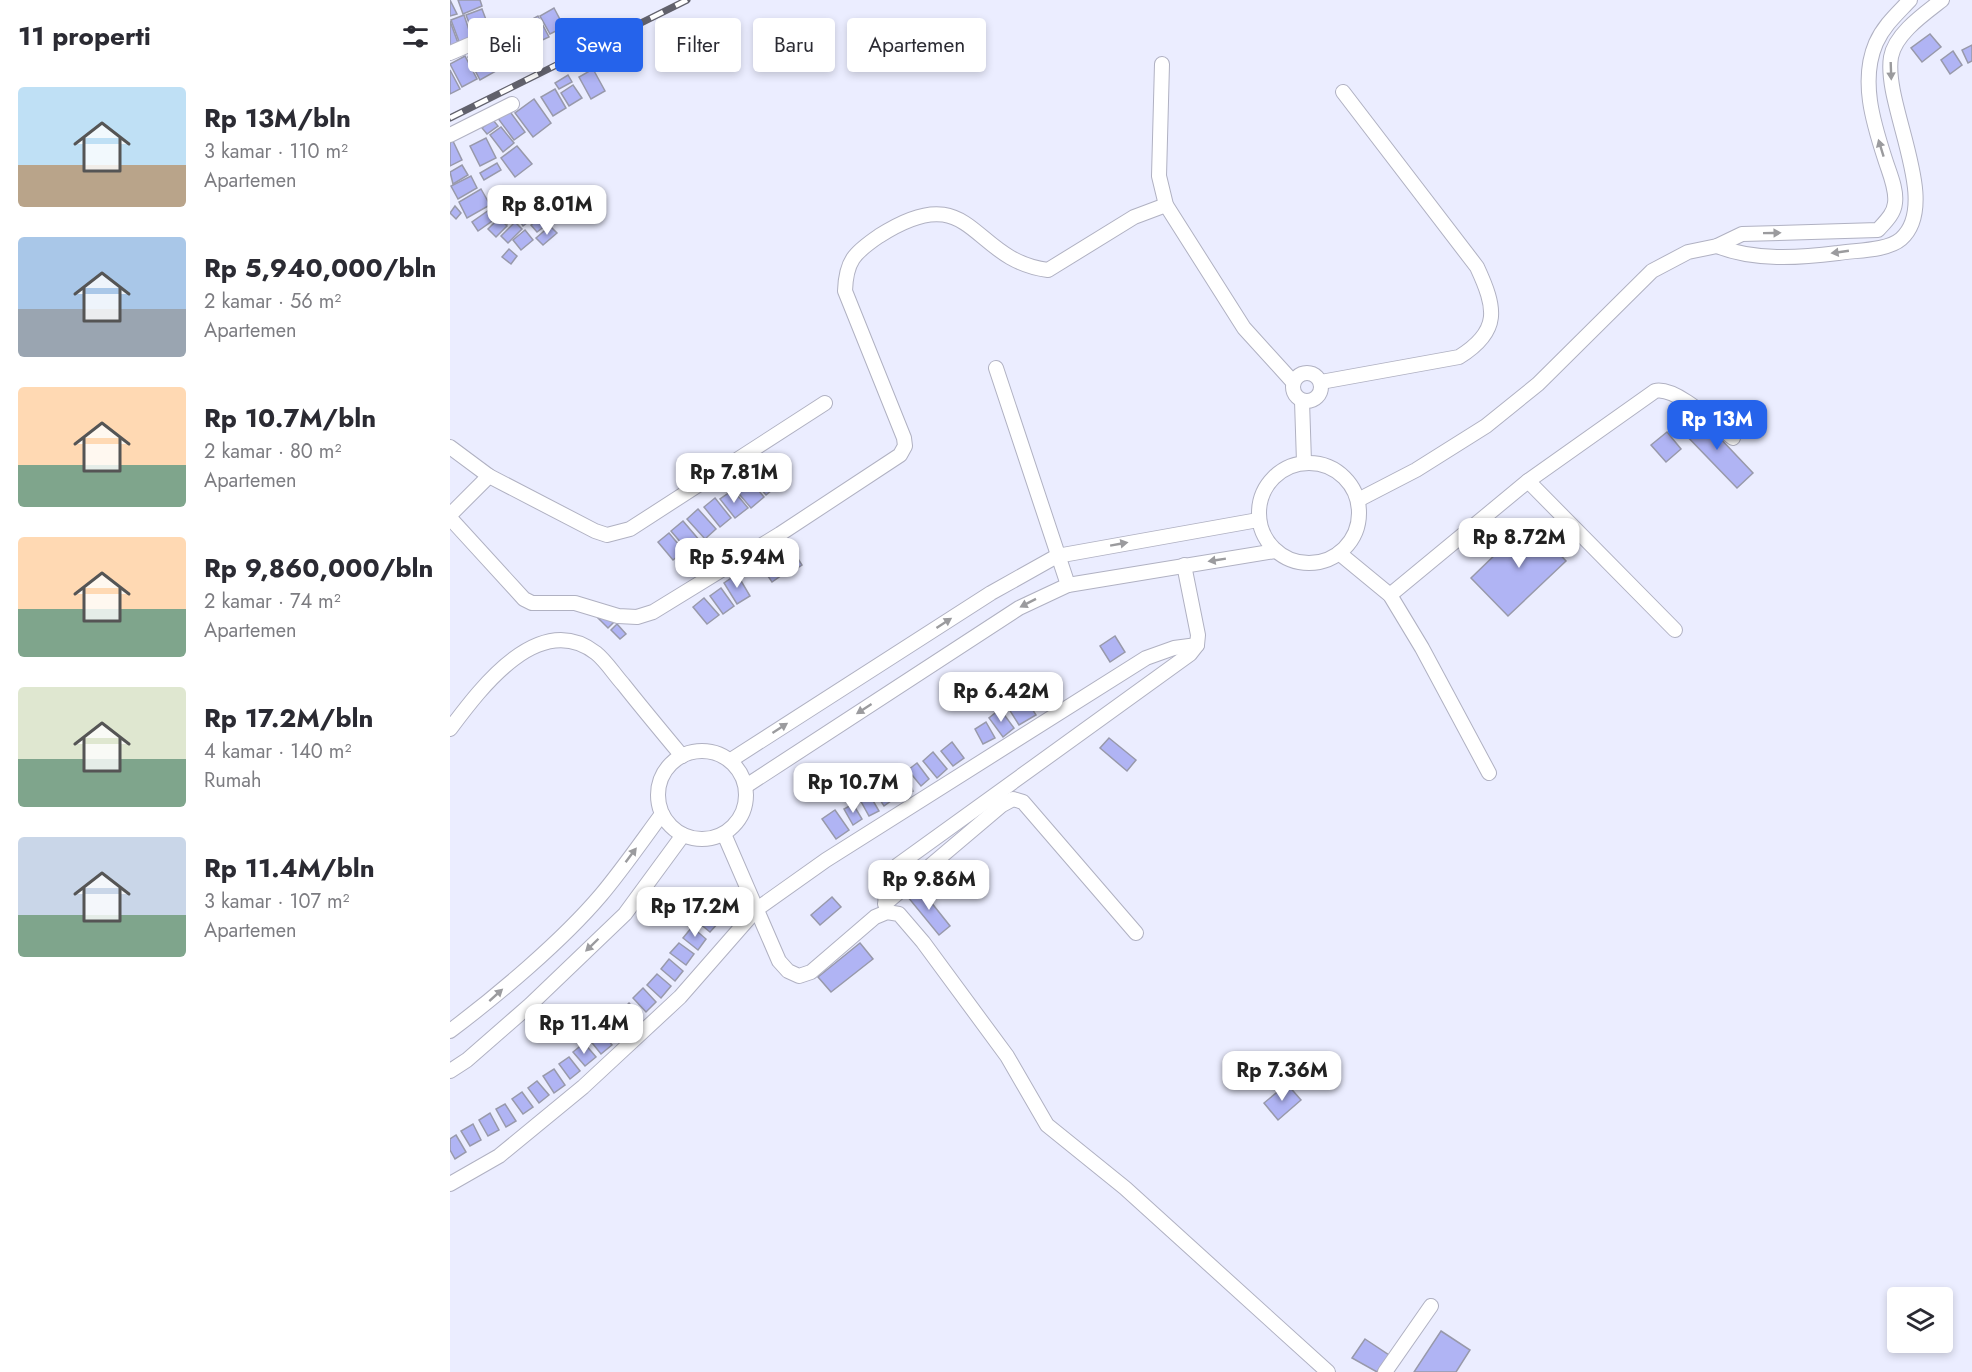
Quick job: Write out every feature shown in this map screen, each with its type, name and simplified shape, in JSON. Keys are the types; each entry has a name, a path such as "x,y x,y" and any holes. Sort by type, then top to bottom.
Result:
{"street":[{"path":"1358,500 1416,470 1486,426 1538,384 1652,271 1688,252 1717,246 1742,234 1878,230 1891,215 1895,203 1892,182 1872,114 1868,80 1875,44 1884,28 1910,0"},
{"path":"1717,246 1741,255 1818,255 1880,247 1900,240 1910,227 1914,214 1915,184 1892,90 1891,57 1900,38 1942,0"},
{"path":"1884,28 1900,38"},
{"path":"450,52 468,45"},
{"path":"1161,64 1159,176 1166,205 1244,328 1293,382 1296,397 1302,401 1317,397 1321,382"},
{"path":"1321,382 1459,357 1477,346 1489,330 1493,311 1489,291 1477,267 1343,92"},
{"path":"450,135 512,104"},
{"path":"489,476 450,516 524,599 532,603 575,603 618,616 637,617 654,612 780,534 900,455 905,446 904,438 846,291 847,266 857,253 896,226 932,212 948,214 964,223 1009,258 1032,268 1048,270 1134,217 1166,205"},
{"path":"1878,230 1880,247"},
{"path":"996,368 1068,585"},
{"path":"1293,382 1297,376 1311,373 1321,382"},
{"path":"1390,595 1528,481 1655,391 1662,389 1678,396 1733,438"},
{"path":"1302,401 1304,462"},
{"path":"450,447 489,476 595,531 617,534 630,529 825,403"},
{"path":"1304,462 1327,466 1347,479 1358,500 1359,520 1352,538 1339,553 1318,562 1295,562 1275,551 1261,531 1258,520 1262,493 1279,472 1304,462"},
{"path":"1528,481 1675,630"},
{"path":"730,760 991,592 1057,556 1258,520"},
{"path":"746,786 1019,608 1068,585 1275,551"},
{"path":"1339,553 1390,595 1489,773"},
{"path":"1184,565 1197,645"},
{"path":"450,729 494,674 527,650 548,641 569,640 597,654 682,756"},
{"path":"886,908 885,886 889,876 898,865 1183,658 1197,645"},
{"path":"450,1184 499,1156 583,1087 680,997 757,909 826,860 1146,658 1174,648 1197,645"},
{"path":"698,750 715,752 730,760 741,771 746,786 746,805 738,822 724,834 704,840 683,836 671,827 662,814 658,798 660,781 668,766 682,756 698,750"},
{"path":"724,834 779,961 788,971 799,976 811,972 1002,805 1013,799 1023,802 1136,933"},
{"path":"450,1031 477,1011 530,964 600,897 662,814"},
{"path":"450,1071 467,1060 530,1005 624,914 683,836"},
{"path":"886,908 898,914 954,982 1007,1056 1047,1125 1125,1188 1326,1370"},
{"path":"1385,1372 1431,1306"}],"building":[{"path":"450,0 457,14 450,16"},
{"path":"458,0 480,0 482,6 463,14"},
{"path":"554,8 559,18 555,18 555,32 550,34 540,16"},
{"path":"482,9 485,18 468,18 468,20 466,15"},
{"path":"464,15 468,27 468,41 460,44 451,20"},
{"path":"450,21 458,43 450,47"},
{"path":"543,26 549,37 543,40"},
{"path":"1930,34 1941,47 1922,62 1911,48"},
{"path":"1972,45 1972,61 1968,63 1962,50"},
{"path":"1953,51 1962,65 1950,74 1941,60"},
{"path":"465,56 468,62 468,72 473,72 477,79 462,87 450,64"},
{"path":"450,70 460,89 450,94"},
{"path":"476,72 494,72 480,80"},
{"path":"588,72 595,72 605,91 591,99 579,77"},
{"path":"568,75 572,82 559,89 555,83"},
{"path":"573,85 582,98 569,106 561,93"},
{"path":"555,89 566,108 553,116 541,97"},
{"path":"534,99 551,123 533,137 515,113"},
{"path":"508,109 525,132 514,140 497,117"},
{"path":"493,120 498,126 487,134 482,128"},
{"path":"501,127 514,143 503,152 490,135"},
{"path":"486,138 496,158 480,166 470,146"},
{"path":"452,139 462,160 450,166 450,140"},
{"path":"517,146 532,164 515,177 501,158"},
{"path":"497,163 501,170 484,180 480,173"},
{"path":"462,165 468,175 453,184 450,172"},
{"path":"471,176 477,188 458,199 451,186"},
{"path":"481,189 490,205 467,218 459,202"},
{"path":"533,202 541,212 523,226 516,215"},
{"path":"455,206 461,213 456,219 450,213"},
{"path":"489,210 495,219 478,231 472,222"},
{"path":"503,213 510,220 507,224 500,217"},
{"path":"543,216 549,223 537,232 531,225"},
{"path":"499,218 507,226 496,237 488,229"},
{"path":"515,222 522,229 508,243 501,236"},
{"path":"550,226 557,233 543,245 536,238"},
{"path":"525,230 533,240 521,250 513,240"},
{"path":"509,249 517,256 511,264 502,257"},
{"path":"1698,415 1753,473 1737,488 1681,430"},
{"path":"1667,432 1681,449 1666,462 1651,445"},
{"path":"766,463 782,482 766,495 750,476"},
{"path":"747,477 764,497 751,508 734,488"},
{"path":"733,490 748,508 735,518 720,499"},
{"path":"715,498 731,518 720,527 704,507"},
{"path":"698,509 716,529 705,539 687,519"},
{"path":"683,521 700,541 688,551 671,531"},
{"path":"1529,522 1566,561 1508,616 1471,578"},
{"path":"669,533 684,551 673,560 658,542"},
{"path":"788,543 802,565 787,575 773,553"},
{"path":"769,556 782,575 772,582 759,563"},
{"path":"737,574 750,596 737,604 724,583"},
{"path":"721,588 734,606 723,614 710,596"},
{"path":"704,598 719,615 707,624 693,607"},
{"path":"604,612 614,622 608,628 598,618"},
{"path":"617,624 626,634 620,639 611,630"},
{"path":"1115,636 1125,652 1110,662 1100,646"},
{"path":"1024,696 1036,715 1019,725 1007,706"},
{"path":"1000,709 1014,728 1003,737 989,718"},
{"path":"986,722 995,738 983,744 975,729"},
{"path":"1109,738 1136,760 1127,771 1100,748"},
{"path":"952,742 964,758 953,766 941,751"},
{"path":"933,752 947,769 937,778 923,761"},
{"path":"917,763 929,779 921,786 908,770"},
{"path":"905,772 913,791 901,796 893,777"},
{"path":"885,783 895,798 884,806 874,791"},
{"path":"868,792 879,811 869,816 859,798"},
{"path":"853,804 862,819 853,825 844,809"},
{"path":"835,810 849,830 836,839 822,819"},
{"path":"919,887 950,926 939,935 907,896"},
{"path":"715,890 733,903 724,916 705,903"},
{"path":"832,897 841,907 820,925 811,915"},
{"path":"703,908 719,922 710,932 694,919"},
{"path":"692,927 706,939 698,950 683,938"},
{"path":"679,943 694,954 686,965 670,953"},
{"path":"860,943 873,959 831,992 818,977"},
{"path":"669,959 683,971 675,981 661,969"},
{"path":"657,974 671,986 661,998 647,985"},
{"path":"643,988 656,1002 646,1012 633,998"},
{"path":"629,1003 641,1016 631,1026 619,1013"},
{"path":"613,1017 627,1031 617,1041 603,1027"},
{"path":"600,1030 612,1045 601,1054 589,1039"},
{"path":"584,1043 596,1057 585,1066 573,1052"},
{"path":"569,1057 580,1071 570,1079 559,1064"},
{"path":"554,1069 565,1085 554,1093 543,1076"},
{"path":"537,1081 549,1095 539,1103 528,1088"},
{"path":"1287,1084 1301,1100 1278,1120 1264,1103"},
{"path":"522,1092 533,1107 523,1114 512,1099"},
{"path":"505,1104 516,1121 506,1127 496,1109"},
{"path":"490,1113 499,1130 488,1136 479,1120"},
{"path":"473,1124 481,1140 470,1146 461,1131"},
{"path":"456,1135 466,1152 455,1159 450,1150 450,1139"},
{"path":"1441,1331 1470,1350 1456,1372 1414,1372"},
{"path":"1365,1339 1389,1355 1377,1372 1352,1358"}],"railway":[{"path":"450,118 687,0"}]}
